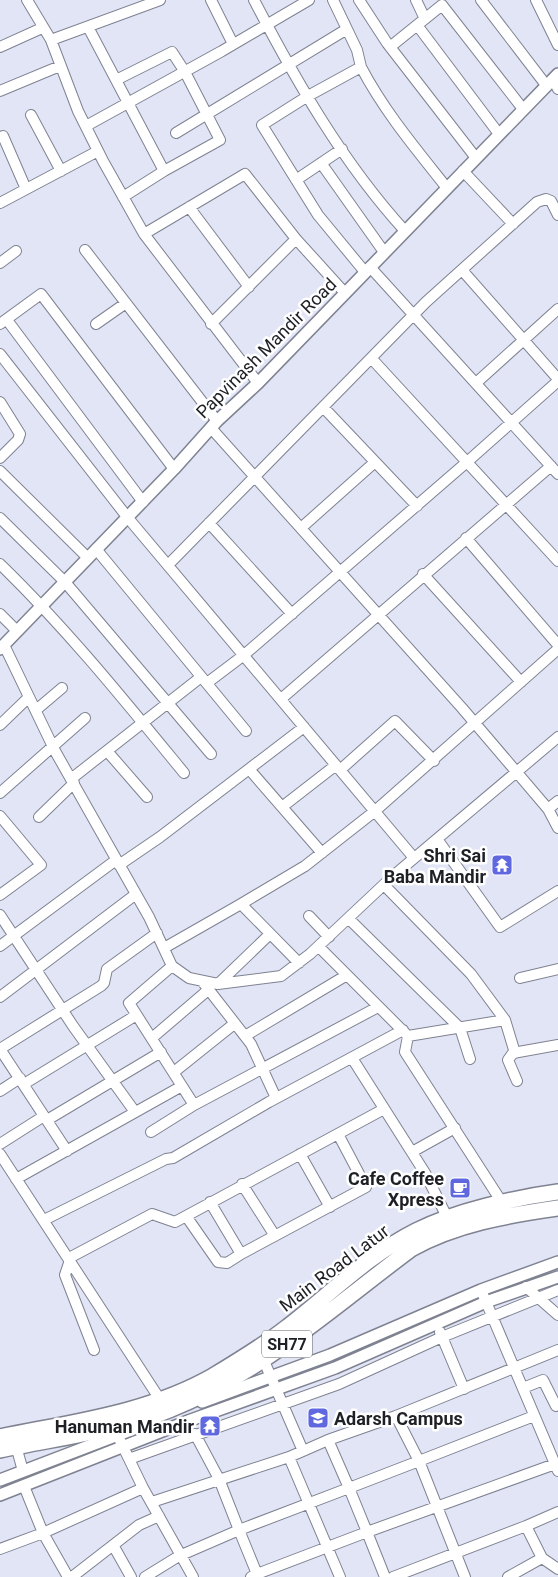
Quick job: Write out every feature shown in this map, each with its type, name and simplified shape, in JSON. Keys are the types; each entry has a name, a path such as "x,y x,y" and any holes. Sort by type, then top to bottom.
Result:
{"main road":[{"name":"Main Road Latur","path":"167,1409 212,1377 255,1350 391,1246 415,1232 447,1217 558,1192"},
{"name":"Main Road Latur","path":"0,1450 113,1426 167,1409 216,1389 264,1361 411,1249 430,1238 448,1231 558,1208"},
{"name":"Main Road Latur","path":"0,1437 113,1426"}],"street":[{"path":"27,0 50,40 98,151 144,234 258,383"},
{"path":"50,40 160,0"},
{"path":"211,0 234,44"},
{"path":"254,0 289,64 342,149 371,192 405,230"},
{"path":"86,126 185,72 309,0"},
{"path":"333,0 358,50 361,67 375,91 409,141 447,188"},
{"path":"359,0 390,47 476,158"},
{"path":"416,0 421,22 498,134"},
{"path":"481,0 554,82"},
{"path":"536,0 558,45"},
{"path":"390,47 442,6 523,109"},
{"path":"88,27 164,171"},
{"path":"0,47 42,28"},
{"path":"176,134 347,29"},
{"path":"116,80 172,52 185,72 220,140 164,171 123,197"},
{"path":"0,91 60,66"},
{"path":"281,698 506,504 554,470 414,315 328,230 262,124 361,67"},
{"name":"Papvinash Mandir Road","path":"2,647 128,518 214,425 258,383 498,134 554,82"},
{"path":"31,115 61,171"},
{"path":"3,136 26,189"},
{"path":"296,180 342,149"},
{"path":"0,203 98,151"},
{"path":"321,163 384,252"},
{"path":"463,171 513,224"},
{"path":"144,234 245,174 296,239 345,292"},
{"path":"169,564 414,315 537,202 546,199 551,201 558,215"},
{"path":"189,207 249,287"},
{"path":"211,324 296,239"},
{"path":"85,250 254,476 475,724 548,809 558,828"},
{"path":"0,263 16,251"},
{"path":"39,817 72,781 107,751 169,704 244,655 512,423 558,380 462,270"},
{"path":"143,502 3,322 41,294 174,469"},
{"path":"96,324 126,303"},
{"path":"476,383 558,309"},
{"path":"0,354 128,518 169,564 414,858"},
{"path":"372,358 558,561"},
{"path":"0,402 20,434 18,440 0,458"},
{"path":"323,407 417,506"},
{"path":"301,528 375,462"},
{"path":"0,471 88,558"},
{"path":"0,518 65,582 211,754"},
{"path":"209,523 292,614"},
{"path":"466,538 558,645"},
{"path":"96,549 246,731"},
{"path":"0,564 42,605 98,667 184,773"},
{"path":"423,574 521,682"},
{"path":"0,614 17,631"},
{"path":"2,647 36,710 53,747 157,933 172,966 189,978 218,984 281,976 299,963 319,947 414,858 480,805 558,737"},
{"path":"164,948 306,866 375,812 558,649"},
{"path":"36,710 62,688"},
{"path":"0,725 29,697"},
{"path":"0,793 86,718"},
{"path":"282,807 338,767 395,721 434,761"},
{"path":"0,946 249,769 304,727"},
{"path":"107,751 147,796"},
{"path":"249,769 322,853"},
{"path":"548,809 558,801"},
{"path":"0,816 41,865 0,895"},
{"path":"437,839 500,927 558,891"},
{"path":"384,885 471,974 505,1020 515,1053"},
{"path":"0,996 136,894"},
{"path":"241,904 299,963"},
{"path":"0,915 63,1010 135,1112"},
{"path":"309,916 329,937"},
{"path":"349,919 460,1028 470,1059"},
{"path":"68,1150 0,1049 101,986 104,983 107,969 157,933"},
{"path":"218,984 270,934"},
{"path":"319,947 405,1033 405,1052 503,1204"},
{"path":"172,966 129,1003 135,1016 152,1038 194,1105"},
{"path":"520,978 558,969"},
{"path":"245,1036 347,975"},
{"path":"202,981 251,1044 276,1098"},
{"path":"152,1038 208,990"},
{"path":"151,1132 194,1105 378,1007"},
{"path":"0,1091 88,1046 135,1016"},
{"path":"44,1220 166,1159 173,1158 276,1098 352,1058 405,1033 460,1028 505,1020"},
{"path":"174,1072 234,1024"},
{"path":"518,1081 508,1060 515,1053 558,1045"},
{"path":"0,1144 161,1052"},
{"path":"352,1058 412,1152 447,1217"},
{"path":"16,1179 182,1086"},
{"path":"69,1259 152,1214 175,1222 242,1184 384,1109"},
{"path":"412,1152 455,1128"},
{"path":"186,1216 218,1262 227,1263 366,1187 338,1134"},
{"path":"0,1154 177,1426"},
{"path":"300,1154 330,1207"},
{"path":"242,1184 275,1236"},
{"path":"210,1202 241,1254"},
{"path":"69,1259 66,1275 94,1350"},
{"path":"0,1480 23,1471 113,1426 271,1376 330,1355 481,1290 558,1262"},
{"path":"0,1495 177,1426 335,1368 486,1302 558,1277"},
{"path":"526,1287 558,1315"},
{"path":"195,1434 220,1479 255,1576 437,1506 557,1467 481,1290"},
{"path":"130,1459 195,1434 339,1384 442,1337 540,1299 558,1290"},
{"path":"437,1324 464,1389"},
{"path":"152,1502 289,1458 328,1440 396,1416 558,1350"},
{"path":"264,1361 303,1451"},
{"path":"523,1388 544,1380 556,1406 558,1405"},
{"path":"396,1416 419,1461 465,1577"},
{"path":"144,1577 179,1556 239,1530 534,1416"},
{"path":"113,1426 179,1556 193,1577"},
{"path":"328,1440 385,1577"},
{"path":"16,1446 23,1471"},
{"path":"289,1458 340,1577"},
{"path":"24,1486 43,1533 68,1577"},
{"path":"0,1549 43,1533 143,1488"},
{"path":"393,1577 558,1512"},
{"path":"72,1577 139,1525 159,1516"},
{"path":"526,1526 542,1558 558,1569"},
{"path":"113,1545 131,1577"},
{"path":"508,1577 542,1558"}],"place":[{"name":"Shri Sai Baba Mandir","path":"502,865"},
{"name":"Cafe Coffee Xpress","path":"460,1188"},
{"name":"Adarsh Campus","path":"318,1418"},
{"name":"Hanuman Mandir","path":"210,1426"}]}
